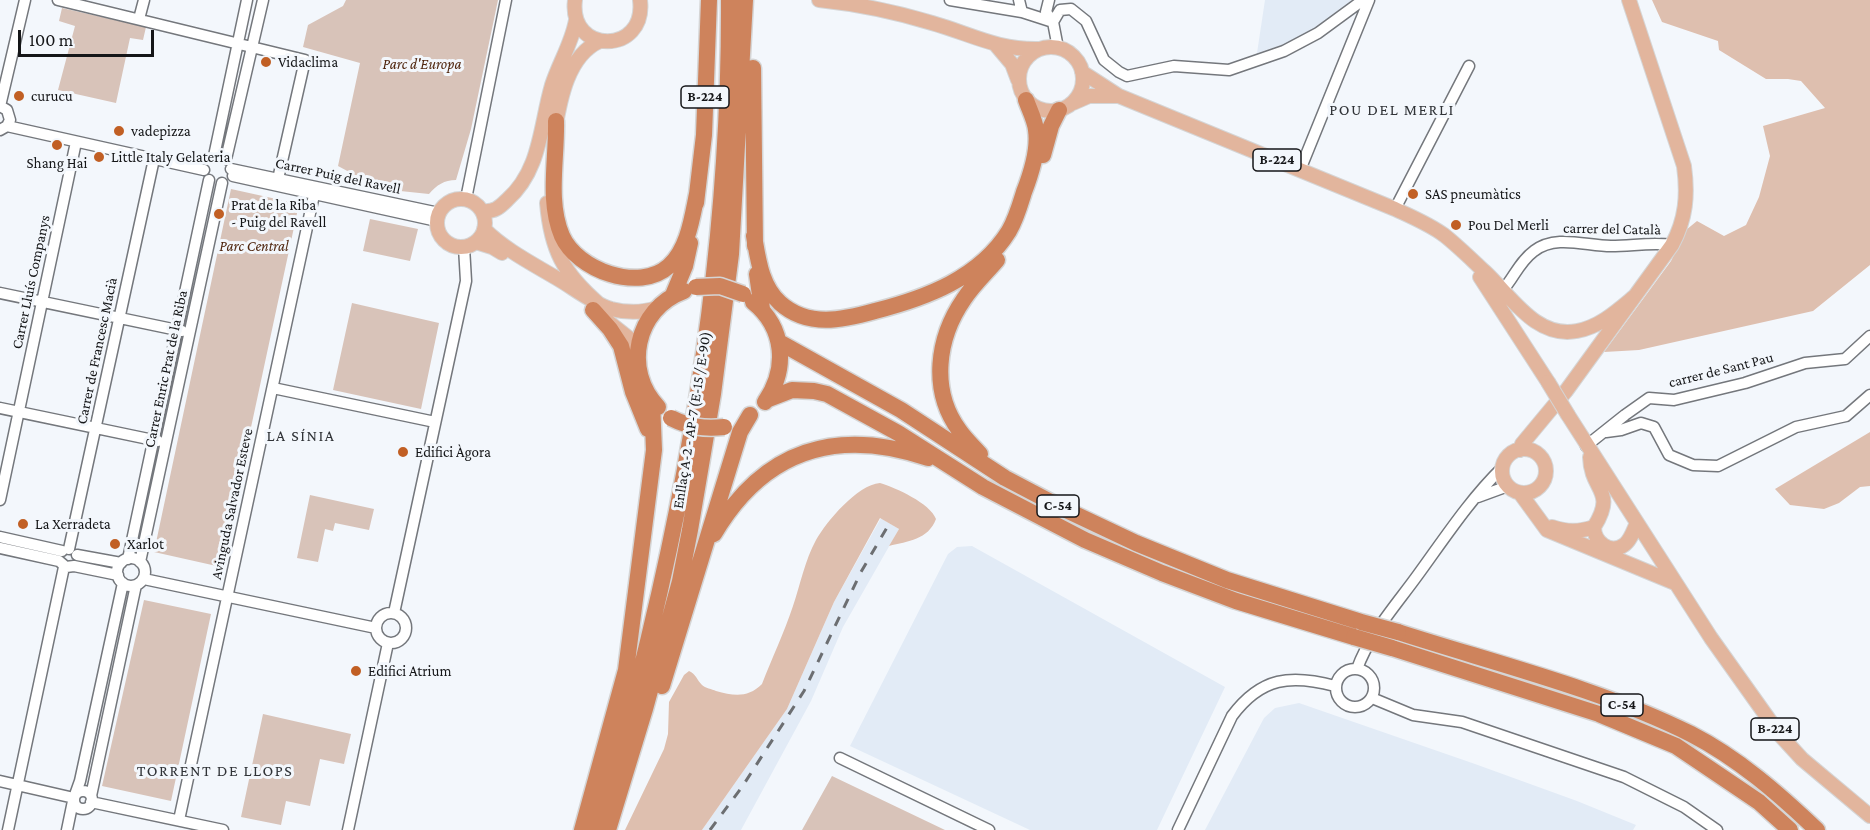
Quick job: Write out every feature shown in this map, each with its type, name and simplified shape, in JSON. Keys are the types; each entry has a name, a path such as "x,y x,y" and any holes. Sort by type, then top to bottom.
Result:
{"highway":[{"name":"B-224","path":"697,194 704,135 709,0"},
{"name":"Enllaç A-2 - AP-7 (E-15 / E-90)","path":"596,830 633,705 663,581 704,357 724,175 729,0"},
{"name":"Enllaç A-2 - AP-7 (E-15 / E-90)","path":"608,830 645,709 680,581 714,394 731,254 745,0"},
{"path":"752,0 754,236 756,272 762,309"},
{"path":"754,236 762,276 770,290 779,302 807,318 836,320 851,318 932,294 948,286 993,252 1010,230 1019,209 1036,147 1036,130 1026,99"},
{"path":"1005,478 958,428 945,400 940,381 939,363 942,348 956,312 1008,245 1023,219 1035,187 1051,126 1066,106"},
{"path":"556,121 554,201 560,229 564,240 574,254 593,267 615,275 634,278 660,273 678,255 685,241 697,194"},
{"path":"673,295 685,266 697,194"},
{"name":"C-54","path":"720,286 743,294 762,309 772,324 781,362 776,381 766,400 750,415 724,427 699,428 671,418 652,401 643,385 638,368 637,349 644,327 657,308 673,295 696,287 720,286"},
{"path":"596,307 621,346 633,392 645,419 654,450"},
{"name":"C-54","path":"778,342 901,410 1005,478 1064,509 1217,576 1287,600 1358,629"},
{"name":"C-54","path":"766,400 792,390 827,394 898,433 983,487 1039,517 1085,540 1162,573 1236,601 1358,629 1638,710 1692,735 1743,766 1817,830"},
{"path":"582,830 626,670 654,450 652,401"},
{"path":"617,830 740,432 750,415"},
{"path":"703,553 718,528 744,494 774,469 805,451 840,444 861,444 909,452 954,467"},
{"name":"C-54","path":"1395,640 1599,714 1676,746 1759,802 1790,830"}],"main road":[{"path":"575,0 576,20 582,30 590,37 611,42 622,39 632,32 638,22 640,6 653,0"},
{"path":"819,0 898,13 956,30 996,45 1018,49 1058,48"},
{"path":"1520,450 1522,444 1566,391 1672,245 1679,232 1685,209 1687,191 1684,166 1629,0"},
{"path":"483,211 496,210 502,205 516,193 530,171 538,148 553,81 573,36 576,20"},
{"path":"596,307 561,262 549,224 547,172 556,121 564,90 574,65 589,46 600,41"},
{"path":"996,45 1012,64 1022,94 1026,99"},
{"name":"B-224","path":"1058,48 1074,57 1082,72 1119,96 1395,209 1433,228 1467,257 1548,382 1636,525 1750,695 1780,735 1802,759 1870,816"},
{"path":"1018,80 1024,60 1039,49"},
{"path":"1066,106 1082,89 1082,72"},
{"name":"B-224","path":"1026,99 1041,110 1066,106 1089,96 1119,96"},
{"path":"470,244 486,224 483,211 476,203 466,199 449,201 438,217 438,228 444,240 456,247 470,244 492,247 596,307 634,312 657,308"},
{"path":"484,229 502,244 596,307 623,332 637,349"},
{"path":"1467,257 1486,273 1519,309 1555,331 1576,332 1593,327 1635,296"},
{"path":"1537,453 1539,423"},
{"path":"1588,449 1590,470 1605,503 1603,512 1594,527 1595,538 1601,544 1616,548 1624,545 1636,525"},
{"path":"1520,493 1533,492 1543,483 1546,470 1542,458 1532,451 1520,450 1509,456 1503,467 1504,480 1508,486 1520,493 1548,530 1675,583"},
{"path":"1538,518 1539,488"},
{"path":"1538,518 1561,530 1573,531 1594,527"}],"street":[{"path":"6,125 7,110 0,106 25,0"},
{"path":"58,0 305,60 278,179"},
{"path":"139,19 144,0"},
{"name":"Carrer Enric Prat de la Riba","path":"67,830 80,780 122,570 153,440 208,167 247,0"},
{"path":"208,167 214,183 228,176 226,159 263,0"},
{"path":"466,199 506,0"},
{"path":"950,0 1022,12 1053,22"},
{"path":"1019,0 1022,12"},
{"path":"1049,0 1046,12 1053,22 1058,48"},
{"path":"1053,22 1060,10 1071,9 1086,21 1104,60 1127,76 1174,66 1229,70 1284,51 1318,33 1363,0"},
{"path":"1300,170 1369,0"},
{"path":"1395,209 1469,66"},
{"path":"6,125 208,167"},
{"path":"6,125 154,159 208,167 226,159"},
{"name":"Carrer Lluís Companys","path":"0,500 76,142"},
{"name":"Carrer de Francesc Macià","path":"8,830 154,159"},
{"name":"Carrer Enric Prat de la Riba","path":"91,799 141,574 189,333 228,176"},
{"name":"Carrer Puig del Ravell","path":"228,176 278,179 438,217"},
{"name":"Carrer Puig del Ravell","path":"228,176 314,195 438,217"},
{"name":"Avinguda Salvador Esteve","path":"179,820 314,195"},
{"name":"carrer del Català","path":"1502,291 1514,279 1518,268 1535,250 1552,243 1575,242 1610,246 1660,243 1672,245"},
{"path":"394,613 466,281 470,244"},
{"path":"0,293 189,333"},
{"name":"carrer de Sant Pau","path":"1588,449 1625,415 1649,398 1674,400 1744,383 1805,363 1845,359 1870,336"},
{"path":"273,387 435,422"},
{"path":"1605,432 1621,430 1641,423 1654,427 1669,455 1693,465 1718,466 1796,428 1846,416 1870,394"},
{"path":"0,408 166,443"},
{"path":"1357,669 1362,654 1388,616 1485,484 1503,467"},
{"path":"1476,499 1494,489 1503,489 1508,486"},
{"path":"0,537 67,558"},
{"path":"0,548 67,558 376,625"},
{"path":"122,570 130,586 141,574"},
{"path":"394,613 405,621 406,631 400,640 388,643 379,637 376,625 382,615 394,613"},
{"path":"348,830 388,643"},
{"path":"1351,669 1357,669 1368,674 1372,679 1374,692 1372,698 1362,706 1349,707 1338,699 1335,686 1340,675 1351,669"},
{"path":"1178,830 1232,716 1242,704 1254,693 1280,681 1295,679 1335,686"},
{"path":"1372,698 1413,715 1462,722 1624,777 1684,807 1717,830"},
{"path":"840,758 989,830"},
{"path":"0,781 74,798 76,806 81,809 88,807 91,799 223,830"}],"shaded area":[{"path":"1265,0 1357,0 1298,40 1257,53"},
{"path":"1652,0 1870,0 1870,265 1813,311 1639,350 1604,352 1671,261 1686,230 1697,221 1724,236 1746,225 1759,197 1770,156 1763,126 1825,108 1801,81 1766,79 1719,50 1718,41 1662,22"},
{"path":"1870,432 1870,486 1860,487 1839,503 1824,509 1790,505 1775,489"},
{"path":"880,483 903,492 927,507 936,519 932,526 917,538 889,546 899,529 880,518 834,602 787,709 702,830 625,830 664,749 668,734 669,702 684,675 689,671 705,687 723,693 740,695 757,689 762,684 789,616 816,540 827,523 844,505 862,490"},
{"path":"881,518 899,529 843,627 811,701 741,830 702,830 787,709 834,602"},
{"path":"972,546 1225,687 1157,830 1030,830 850,746 948,554 957,547"},
{"path":"1299,703 1475,764 1636,825 1633,830 1205,830 1264,718 1275,708"}],"green space":[{"name":"Parc d'Europa","path":"346,0 498,0 471,129 456,180 441,184 429,194 381,189 338,166 360,63 303,47 308,25 343,6"},
{"path":"62,8 146,27 143,40 130,38 116,103 58,90 75,26 59,21"},
{"name":"Parc Central","path":"231,189 299,204 221,567 154,552"},
{"path":"370,219 418,229 410,261 363,251"},
{"path":"352,303 439,323 421,409 333,390"},
{"path":"310,495 374,509 369,530 335,523 333,531 325,529 318,562 297,558"},
{"path":"144,600 211,614 171,801 102,786"},
{"path":"263,714 351,734 344,764 320,759 310,806 286,801 281,825 241,817"},
{"path":"832,776 945,830 802,830"}],"railway":[{"path":"710,830 742,787 804,691 861,572 889,524"}],"place":[{"name":"Vidaclima","path":"266,62"},
{"name":"curucu","path":"19,96"},
{"name":"vadepizza","path":"119,131"},
{"name":"Shang Hai","path":"57,145"},
{"name":"Little Italy Gelateria","path":"99,157"},
{"name":"SAS pneumàtics","path":"1413,194"},
{"name":"Prat de la Riba - Puig del Ravell","path":"219,214"},
{"name":"Pou Del Merli","path":"1456,225"},
{"name":"Edifici Àgora","path":"403,452"},
{"name":"La Xerradeta","path":"23,524"},
{"name":"Xarlot","path":"115,544"},
{"name":"Edifici Atrium","path":"356,671"}],"district":[{"name":"POU DEL MERLI","path":"1392,110"},
{"name":"LA SÍNIA","path":"301,436"},
{"name":"TORRENT DE LLOPS","path":"215,771"}]}
